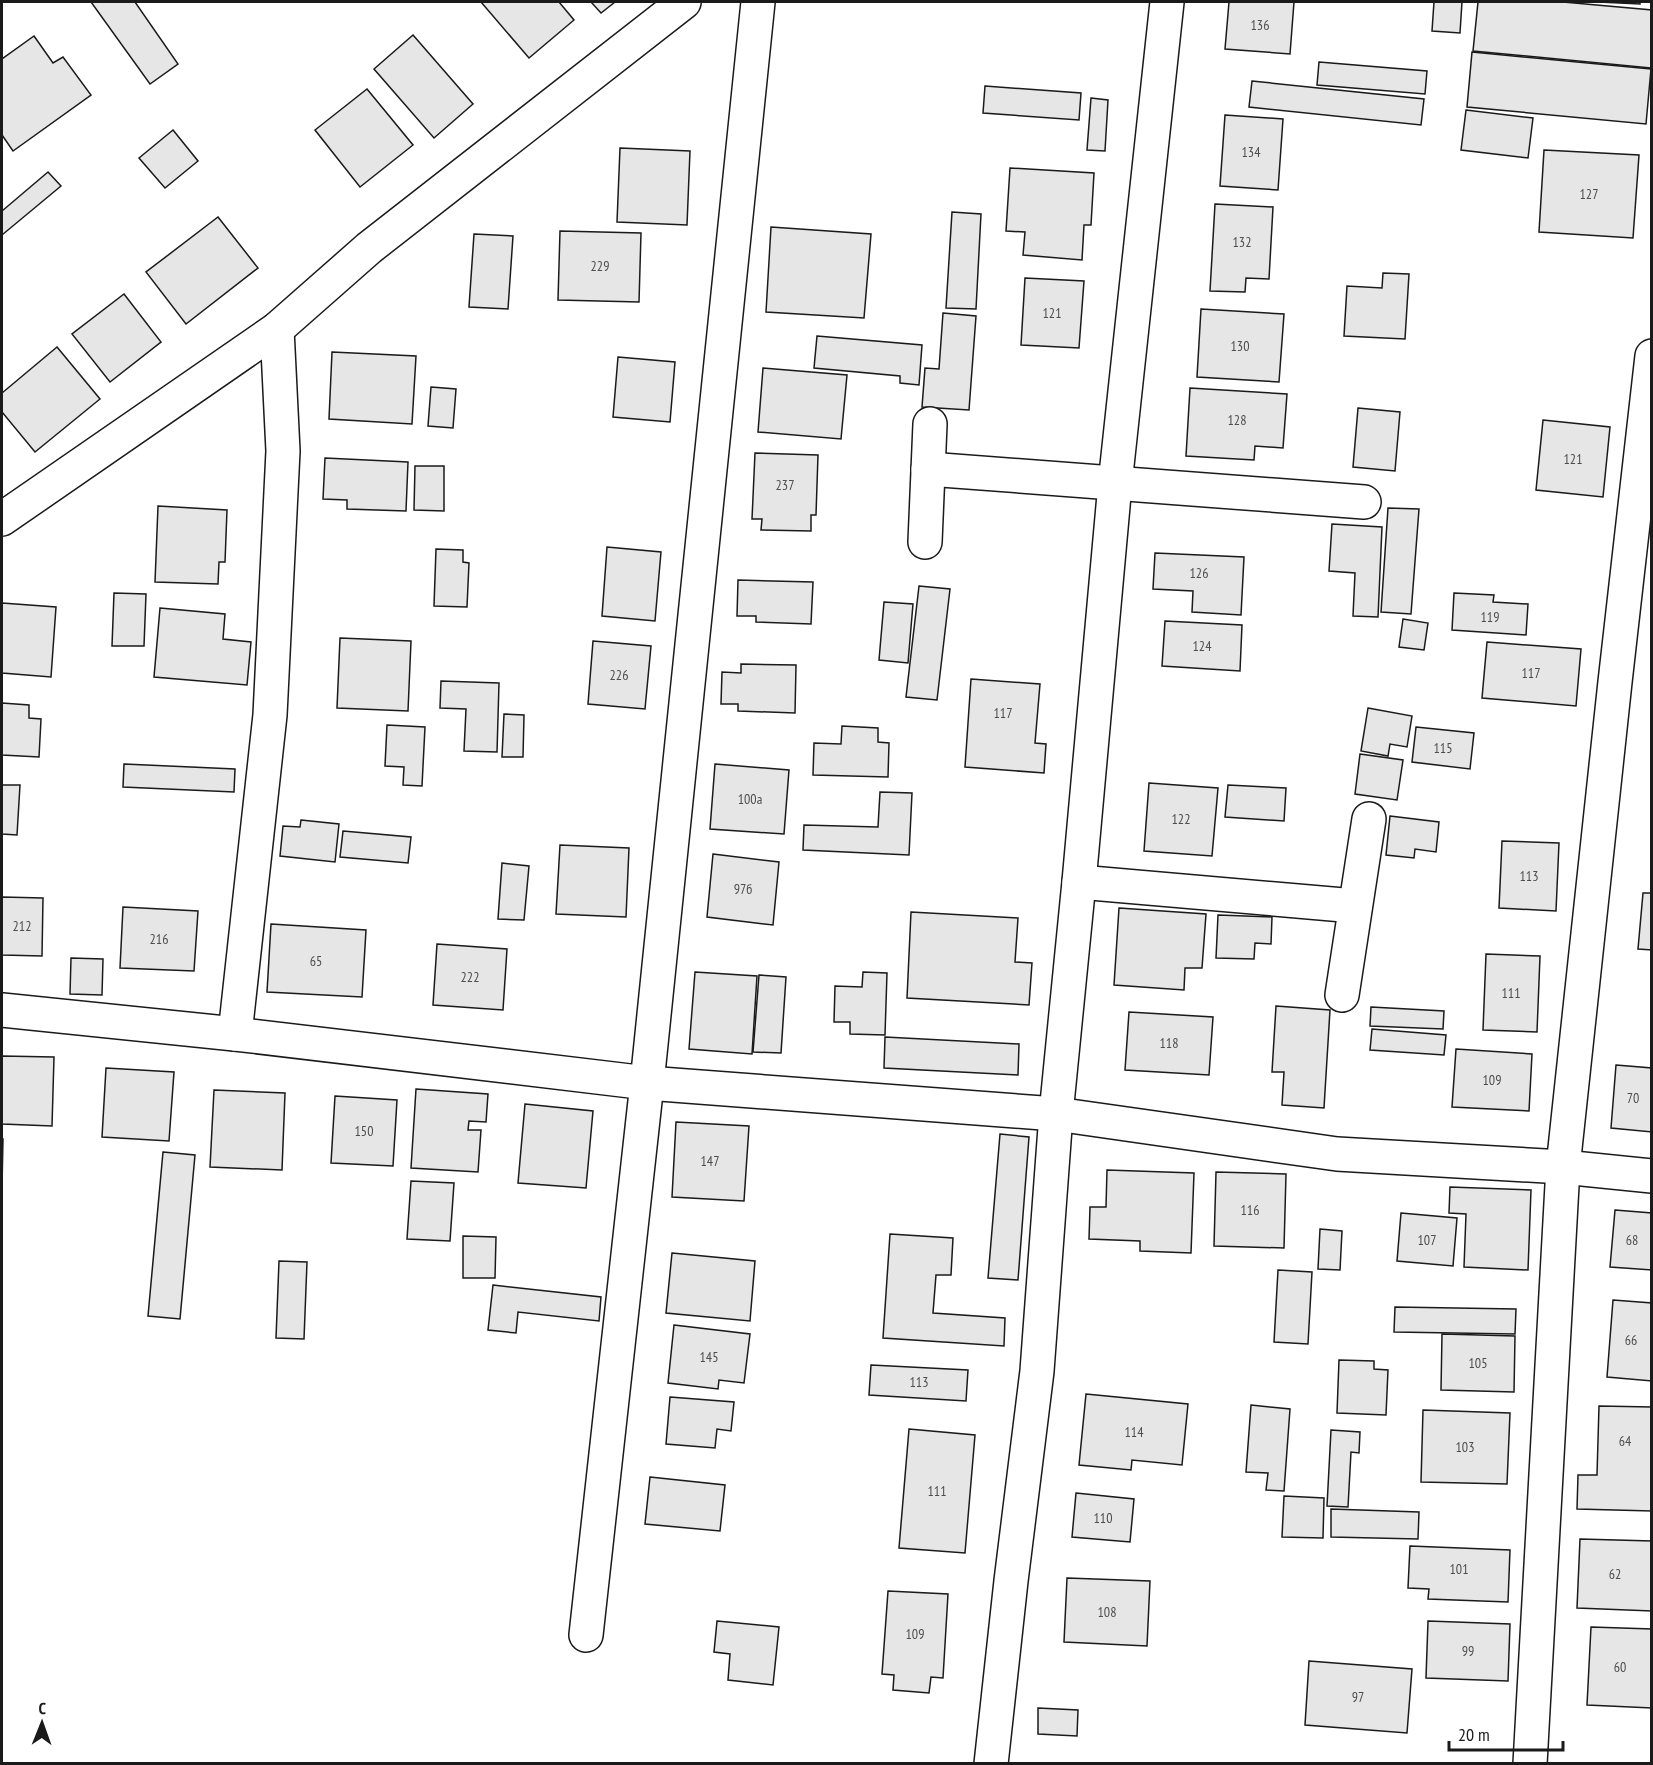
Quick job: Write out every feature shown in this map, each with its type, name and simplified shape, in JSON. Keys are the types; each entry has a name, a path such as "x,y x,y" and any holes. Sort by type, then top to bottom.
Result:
{"street":[{"path":"2,519 277,329 369,249 684,2"},
{"path":"586,1635 647,1083 758,2"},
{"path":"991,1764 1037,1371 1056,1114 1115,484 1167,2"},
{"path":"235,1034 270,715 284,451 277,329"},
{"path":"1530,1764 1563,1167 1652,356"},
{"path":"925,542 930,424"},
{"path":"928,469 1364,502"},
{"path":"1342,995 1369,819"},
{"path":"1079,882 1354,906"},
{"path":"2,1010 235,1034 647,1083 1056,1114 1337,1154 1563,1167 1652,1176"}],"building":[{"path":"91,2 135,2 178,64 150,84"},
{"path":"481,2 559,2 574,20 529,58"},
{"path":"591,2 615,2 601,13"},
{"path":"1229,2 1294,2 1290,54 1225,49"},
{"path":"1434,2 1462,2 1460,33 1432,31"},
{"path":"1478,2 1563,2 1652,10 1651,68 1473,51"},
{"path":"1598,2 1640,2 1640,4"},
{"path":"413,35 473,104 434,138 374,69"},
{"path":"34,36 53,63 63,57 91,95 13,151 2,135 2,59"},
{"path":"1472,52 1651,69 1646,124 1467,107"},
{"path":"1319,62 1427,71 1425,94 1317,85"},
{"path":"1252,81 1424,99 1421,125 1249,107"},
{"path":"985,86 1081,93 1079,120 983,113"},
{"path":"367,89 413,145 360,187 315,130"},
{"path":"1091,98 1108,100 1105,151 1087,150"},
{"path":"1466,110 1533,118 1528,158 1461,150"},
{"path":"1225,115 1283,119 1278,190 1220,186"},
{"path":"173,130 198,161 165,188 139,158"},
{"path":"620,148 690,151 687,225 617,222"},
{"path":"1544,150 1639,155 1633,238 1539,232"},
{"path":"1010,168 1094,173 1091,225 1084,225 1082,260 1023,255 1025,232 1006,231"},
{"path":"48,172 61,186 2,235 2,211"},
{"path":"1215,204 1273,207 1269,279 1246,278 1245,292 1210,291"},
{"path":"952,212 981,214 976,309 946,308"},
{"path":"218,217 258,268 186,324 146,272"},
{"path":"771,227 871,234 864,318 766,312"},
{"path":"560,231 641,233 639,302 558,300"},
{"path":"474,234 513,236 508,309 469,307"},
{"path":"1383,273 1409,274 1405,339 1344,336 1347,286 1382,288"},
{"path":"1025,278 1084,281 1079,348 1021,345"},
{"path":"124,294 161,342 110,382 72,334"},
{"path":"1201,309 1284,314 1279,382 1197,377"},
{"path":"943,313 976,316 969,410 922,407 925,368 939,369"},
{"path":"817,336 922,345 919,385 900,383 900,376 814,368"},
{"path":"57,347 100,399 35,452 2,412 2,393"},
{"path":"332,352 416,356 412,424 329,419"},
{"path":"618,357 675,362 670,422 613,417"},
{"path":"763,368 847,375 841,439 758,432"},
{"path":"431,387 456,389 453,428 428,426"},
{"path":"1190,388 1287,394 1283,448 1255,446 1254,460 1186,456"},
{"path":"1358,408 1400,412 1395,471 1353,467"},
{"path":"1543,420 1610,427 1603,497 1536,490"},
{"path":"755,453 818,455 816,515 811,515 811,531 761,530 762,519 752,519"},
{"path":"325,458 408,462 406,511 347,509 347,500 323,499"},
{"path":"415,466 444,466 444,511 414,510"},
{"path":"158,506 227,510 225,562 219,562 218,584 155,582"},
{"path":"1388,508 1419,509 1411,614 1381,612"},
{"path":"1332,524 1382,527 1378,617 1353,616 1355,573 1329,571"},
{"path":"607,547 661,552 655,621 602,616"},
{"path":"436,549 463,550 463,562 469,563 467,607 434,606"},
{"path":"1155,553 1244,557 1241,615 1192,612 1193,591 1153,589"},
{"path":"738,580 813,582 811,624 756,622 756,616 737,616"},
{"path":"919,586 950,589 937,700 906,697"},
{"path":"114,593 146,594 144,646 112,646"},
{"path":"1454,593 1494,595 1493,602 1528,604 1526,635 1452,630"},
{"path":"884,602 913,604 908,663 879,660"},
{"path":"2,603 56,607 51,677 2,673"},
{"path":"160,608 225,614 223,639 251,642 247,685 154,677"},
{"path":"1403,619 1428,623 1424,650 1399,647"},
{"path":"1165,621 1242,625 1240,671 1162,666"},
{"path":"340,638 411,641 408,711 337,708"},
{"path":"593,641 651,646 645,709 588,704"},
{"path":"1487,642 1581,649 1576,706 1482,698"},
{"path":"741,664 796,665 795,713 738,711 738,704 721,704 722,672 741,673"},
{"path":"971,679 1040,684 1035,743 1046,744 1044,773 965,767"},
{"path":"441,681 499,683 497,752 464,751 466,709 440,708"},
{"path":"2,703 29,705 29,718 41,719 39,757 2,755"},
{"path":"1368,708 1412,716 1407,747 1390,744 1388,756 1361,751"},
{"path":"504,714 524,715 523,757 502,757"},
{"path":"387,725 425,727 422,786 403,785 404,767 385,766"},
{"path":"842,726 878,728 878,742 889,743 888,777 813,775 814,743 841,744"},
{"path":"1416,727 1474,733 1470,769 1412,762"},
{"path":"1360,754 1403,760 1397,800 1355,794"},
{"path":"124,764 235,769 234,792 123,787"},
{"path":"715,764 789,770 784,834 710,829"},
{"path":"1149,783 1218,788 1212,856 1144,851"},
{"path":"2,785 20,785 17,835 2,834"},
{"path":"1228,785 1286,788 1284,821 1225,817"},
{"path":"880,792 912,793 909,855 803,850 804,825 878,827"},
{"path":"1390,816 1439,822 1436,852 1415,849 1414,858 1386,855"},
{"path":"301,820 339,824 335,862 280,856 283,826 300,827"},
{"path":"343,831 411,837 408,863 340,857"},
{"path":"1502,841 1559,843 1556,911 1499,908"},
{"path":"560,845 629,848 626,917 556,914"},
{"path":"713,854 779,862 773,925 707,917"},
{"path":"502,863 529,866 524,920 498,919"},
{"path":"1643,893 1652,893 1652,950 1638,949"},
{"path":"2,897 43,898 42,956 2,955"},
{"path":"123,907 198,911 194,971 120,968"},
{"path":"1119,908 1206,914 1202,968 1185,968 1184,990 1114,985"},
{"path":"911,912 1018,918 1015,962 1032,963 1029,1005 907,998"},
{"path":"1218,915 1272,917 1271,944 1255,943 1254,959 1216,958"},
{"path":"271,924 366,930 362,997 267,992"},
{"path":"437,944 507,949 503,1010 433,1005"},
{"path":"1486,954 1540,956 1537,1032 1483,1030"},
{"path":"71,958 103,959 102,995 70,994"},
{"path":"695,972 757,976 752,1054 689,1049"},
{"path":"863,972 887,973 885,1035 850,1034 850,1022 834,1022 835,986 862,987"},
{"path":"759,975 786,977 781,1053 753,1052"},
{"path":"1276,1006 1330,1010 1324,1108 1282,1105 1284,1072 1272,1072"},
{"path":"1371,1007 1444,1011 1443,1029 1370,1026"},
{"path":"1129,1012 1213,1017 1209,1075 1125,1070"},
{"path":"1372,1029 1446,1035 1444,1055 1370,1050"},
{"path":"885,1037 1019,1044 1018,1075 884,1068"},
{"path":"1456,1049 1532,1054 1529,1111 1452,1107"},
{"path":"2,1056 54,1057 52,1126 2,1124"},
{"path":"1616,1065 1652,1068 1652,1132 1611,1128"},
{"path":"106,1068 174,1072 169,1141 102,1137"},
{"path":"416,1089 488,1094 486,1122 469,1121 468,1130 481,1130 478,1172 411,1168"},
{"path":"214,1090 285,1093 282,1170 210,1167"},
{"path":"335,1096 397,1100 393,1166 331,1163"},
{"path":"525,1104 593,1111 586,1188 518,1183"},
{"path":"676,1122 749,1126 744,1201 672,1197"},
{"path":"1000,1134 1029,1137 1018,1280 988,1278"},
{"path":"2,1139 3,1139 2,1187"},
{"path":"163,1152 195,1155 180,1319 148,1316"},
{"path":"1107,1170 1194,1173 1191,1253 1140,1251 1140,1241 1089,1239 1090,1207 1106,1207"},
{"path":"1216,1172 1286,1174 1284,1248 1214,1246"},
{"path":"411,1181 454,1183 450,1241 407,1239"},
{"path":"1450,1187 1531,1190 1528,1270 1464,1267 1466,1214 1449,1213"},
{"path":"1615,1210 1652,1213 1652,1270 1610,1267"},
{"path":"1401,1213 1457,1218 1453,1266 1397,1261"},
{"path":"1320,1229 1342,1231 1340,1270 1318,1269"},
{"path":"890,1234 953,1238 951,1275 936,1275 933,1313 1005,1318 1004,1346 883,1338"},
{"path":"463,1236 496,1237 495,1278 463,1278"},
{"path":"672,1253 755,1261 750,1321 666,1313"},
{"path":"279,1261 307,1262 304,1339 276,1338"},
{"path":"1278,1270 1312,1272 1308,1344 1274,1342"},
{"path":"493,1285 601,1297 599,1321 518,1312 516,1333 488,1330"},
{"path":"1613,1300 1652,1303 1652,1381 1607,1377"},
{"path":"1395,1307 1516,1309 1515,1334 1394,1332"},
{"path":"674,1325 750,1334 744,1383 719,1380 718,1389 668,1383"},
{"path":"1442,1334 1515,1336 1514,1392 1441,1390"},
{"path":"1339,1360 1374,1361 1374,1369 1388,1370 1386,1415 1337,1413"},
{"path":"871,1365 968,1370 966,1401 869,1395"},
{"path":"1086,1394 1188,1404 1182,1465 1132,1460 1131,1470 1079,1465"},
{"path":"670,1397 734,1402 731,1431 717,1429 715,1448 666,1444"},
{"path":"1251,1405 1290,1409 1284,1491 1266,1490 1268,1473 1246,1472"},
{"path":"1599,1406 1652,1407 1652,1511 1577,1509 1578,1475 1597,1475"},
{"path":"1423,1410 1510,1413 1507,1484 1421,1482"},
{"path":"909,1429 975,1435 965,1553 899,1548"},
{"path":"1331,1430 1360,1432 1359,1453 1351,1452 1348,1507 1327,1506"},
{"path":"650,1477 725,1485 720,1531 645,1524"},
{"path":"1076,1493 1134,1499 1130,1542 1072,1537"},
{"path":"1284,1496 1324,1498 1323,1538 1282,1537"},
{"path":"1331,1509 1419,1512 1418,1539 1331,1537"},
{"path":"1580,1539 1652,1541 1652,1611 1577,1608"},
{"path":"1410,1546 1510,1550 1508,1602 1428,1599 1429,1589 1408,1588"},
{"path":"1067,1578 1150,1581 1147,1646 1064,1642"},
{"path":"888,1591 948,1594 943,1678 931,1677 929,1693 893,1690 894,1675 882,1674"},
{"path":"717,1621 779,1627 773,1685 728,1680 730,1654 714,1652"},
{"path":"1428,1621 1510,1624 1508,1681 1426,1678"},
{"path":"1591,1627 1652,1629 1652,1708 1587,1705"},
{"path":"1309,1661 1412,1669 1407,1733 1305,1725"},
{"path":"1038,1708 1078,1710 1077,1736 1038,1734"}]}
